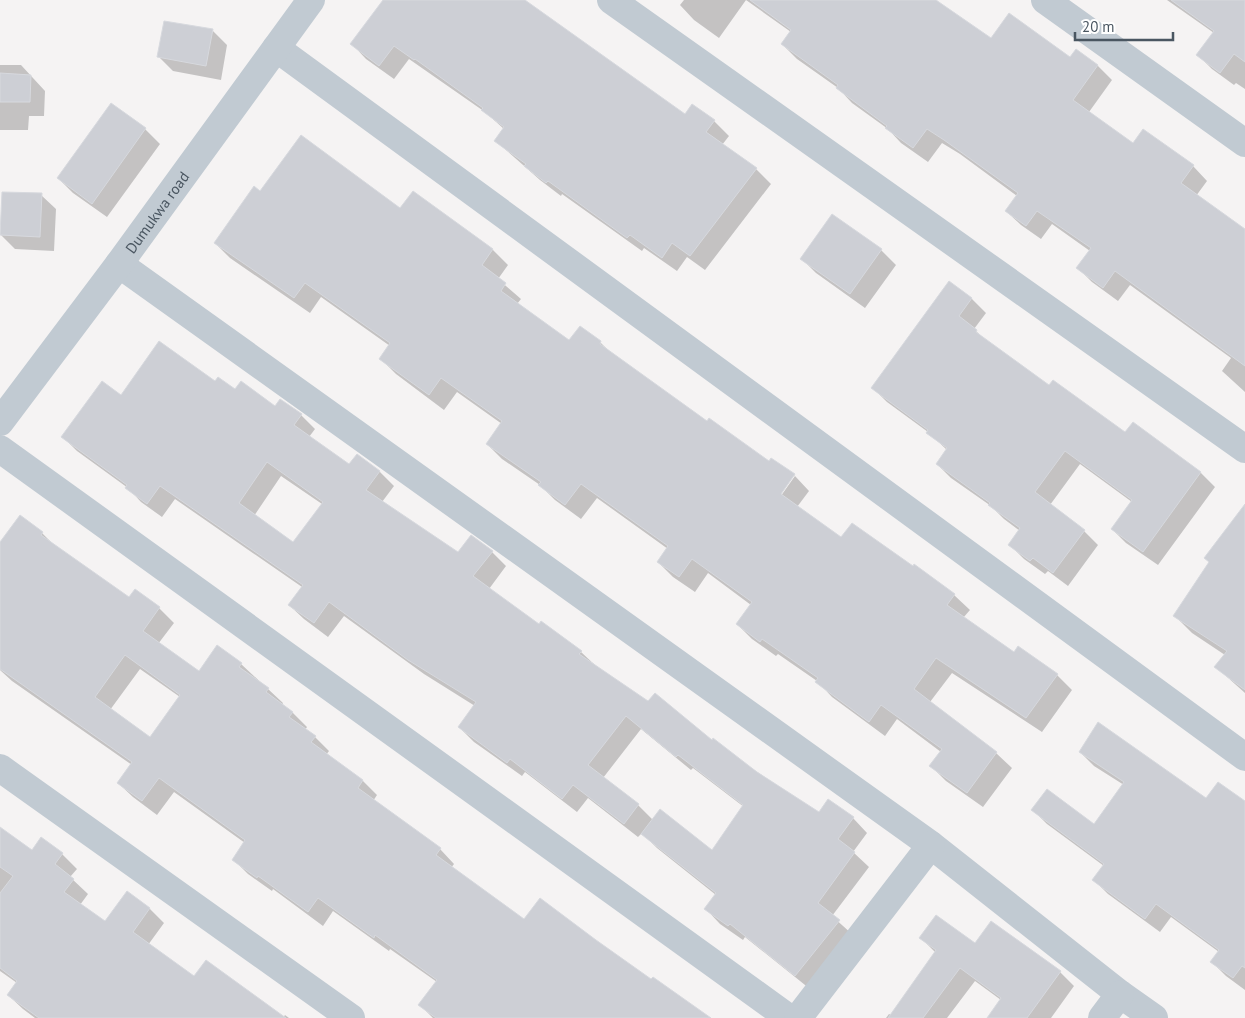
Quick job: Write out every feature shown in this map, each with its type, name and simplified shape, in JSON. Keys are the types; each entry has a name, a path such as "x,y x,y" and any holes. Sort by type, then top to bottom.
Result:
{"street":[{"name":"Dumukwa road","path":"0,422 119,264 311,0"},
{"path":"611,0 1245,449"},
{"path":"1045,0 1245,143"},
{"path":"276,48 1245,757"},
{"path":"119,264 931,845 1120,994 1154,1018"},
{"path":"0,449 789,1018"},
{"path":"0,768 351,1018"},
{"path":"798,1018 931,845"},
{"path":"1102,1018 1120,994"}],"building":[{"path":"383,0 525,0 685,114 692,104 715,120 706,132 757,168 690,256 672,243 662,258 630,235 627,238 524,166 526,164 494,141 504,127 481,110 483,108 415,59 394,46 379,66 350,44"},
{"path":"750,0 936,0 991,38 1009,13 1070,57 1076,49 1098,65 1073,100 1133,143 1143,129 1194,165 1181,183 1245,229 1245,366 1115,271 1103,288 1076,268 1091,248 1037,211 1026,226 1005,211 1018,193 944,140 927,129 913,148 885,128 887,126 836,88 838,85 781,44 791,30"},
{"path":"1171,0 1245,0 1245,62 1234,54 1220,73 1196,55 1214,31"},
{"path":"164,21 213,29 206,66 157,57"},
{"path":"0,73 31,75 30,102 0,102"},
{"path":"111,103 146,128 92,204 57,178"},
{"path":"301,135 400,208 413,191 493,249 482,265 506,283 501,291 569,340 580,326 601,341 600,344 707,421 709,418 769,461 771,458 795,474 781,494 841,537 852,523 955,594 947,605 1014,652 1018,646 1058,674 1026,718 936,658 914,689 997,752 967,793 929,766 942,749 881,705 869,722 815,682 818,678 762,639 760,642 736,624 752,602 692,559 679,577 657,562 668,546 581,484 565,505 538,485 541,482 486,444 502,421 441,378 429,395 379,359 390,343 305,283 294,298 214,243 254,186 260,191"},
{"path":"2,192 42,193 40,237 0,235"},
{"path":"832,214 882,249 850,294 800,259"},
{"path":"949,281 972,298 959,316 977,330 976,332 1049,385 1053,380 1125,432 1133,422 1201,472 1143,552 1111,529 1132,500 1065,451 1035,492 1085,530 1053,573 1033,558 1030,561 1008,545 1020,528 988,505 990,503 936,464 947,448 926,433 928,430 871,388"},
{"path":"159,341 215,381 218,377 235,389 241,381 275,406 280,399 302,414 294,425 349,464 357,454 380,471 366,490 458,552 471,535 493,551 473,576 539,624 541,621 582,651 579,654 648,701 655,693 712,740 713,738 757,772 819,812 828,799 854,817 838,839 855,852 818,903 840,920 795,976 730,924 728,926 704,909 716,893 641,834 660,809 712,850 743,805 678,755 676,757 626,716 588,765 639,804 624,824 573,785 562,799 510,759 507,763 458,727 476,702 408,660 329,602 314,623 288,605 303,585 160,486 147,504 125,488 127,485 61,437 102,381 121,395","holes":["267,462 323,502 293,542 239,503"]},
{"path":"1245,504 1245,690 1214,667 1227,651 1173,616 1209,562 1204,558"},
{"path":"20,515 43,532 41,535 129,597 135,589 160,607 143,631 199,671 217,645 242,663 239,667 269,688 266,692 293,712 289,717 316,736 311,742 363,780 358,788 441,848 436,855 524,919 540,898 651,979 653,977 711,1018 436,1018 418,1005 437,980 375,935 374,938 318,898 308,912 232,860 245,840 159,778 142,801 117,783 132,762 0,669 0,542","holes":["125,655 180,695 150,737 95,697"]},
{"path":"1098,722 1206,798 1218,782 1245,801 1245,968 1242,966 1233,978 1210,962 1219,950 1156,904 1145,919 1092,880 1104,864 1031,810 1047,789 1094,824 1124,782 1079,752"},
{"path":"0,827 32,850 41,837 63,853 55,864 74,879 64,892 105,921 127,891 150,908 133,932 194,976 206,960 286,1018 39,1018 7,995 17,981 0,968 0,893 13,876 0,867"},
{"path":"936,915 975,943 991,921 1061,971 1027,1018 987,1018 1001,998 960,968 923,1018 888,1018 936,950 919,938"}]}
